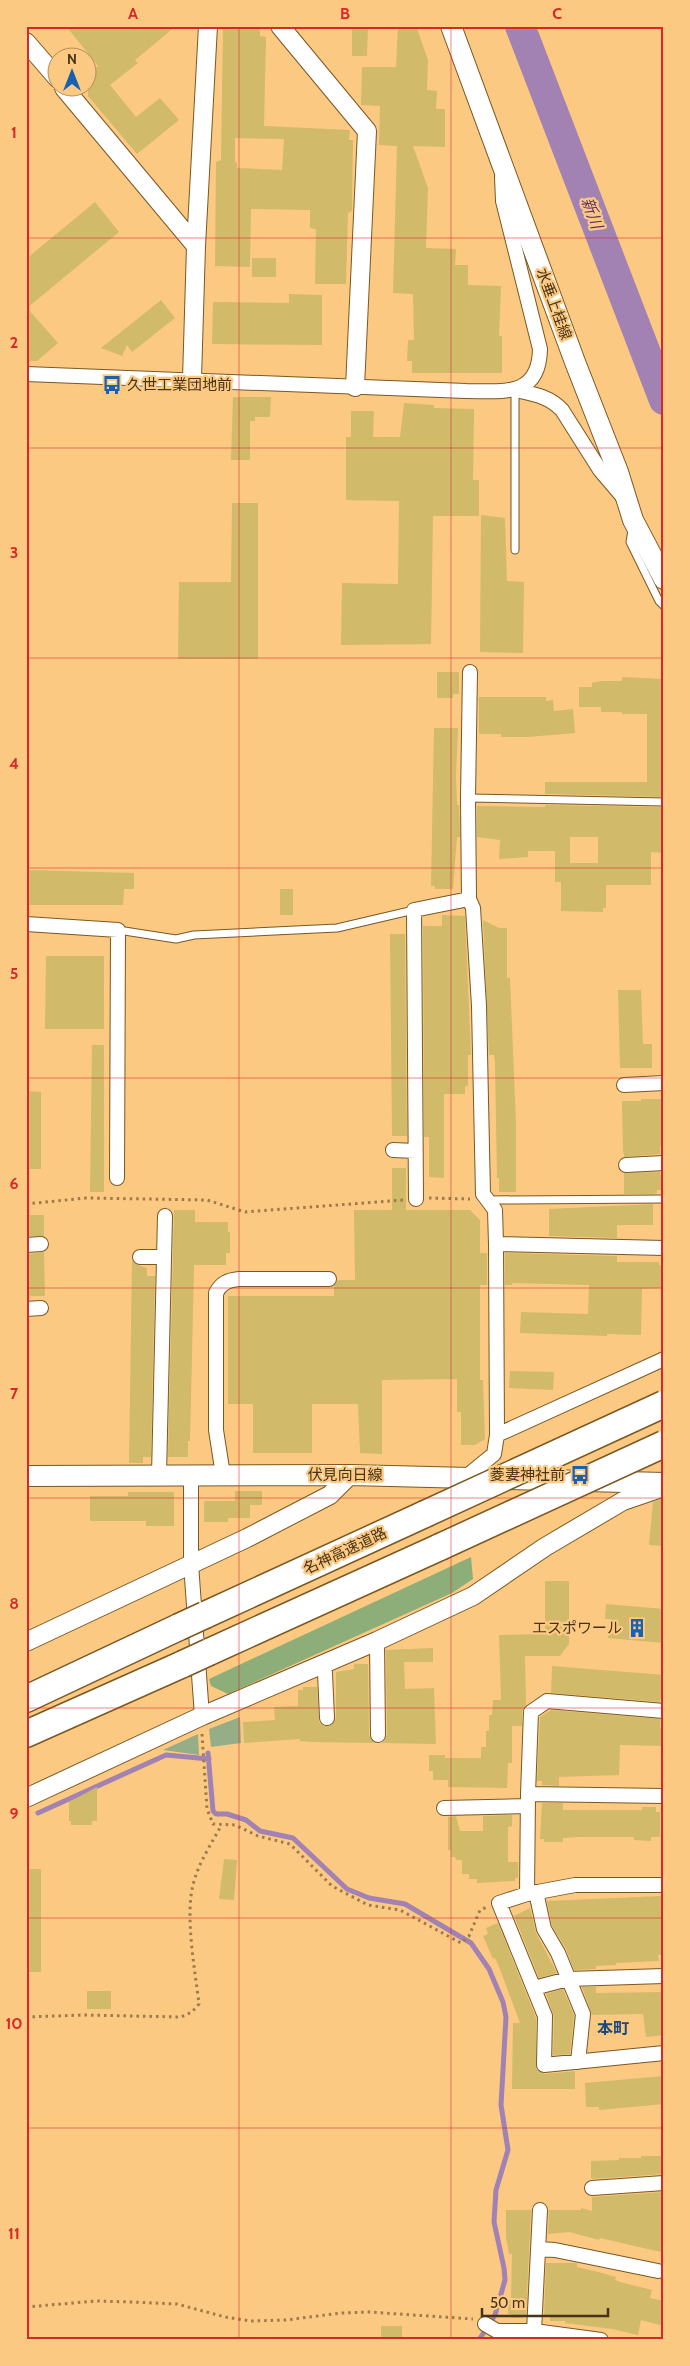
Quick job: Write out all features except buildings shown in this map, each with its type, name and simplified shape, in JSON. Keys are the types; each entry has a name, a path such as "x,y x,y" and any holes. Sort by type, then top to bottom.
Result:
{"highway":[{"name":"名神高速道路","path":"26,1699 664,1404"},
{"path":"26,1734 664,1444"}],"main road":[{"name":"水垂上桂線","path":"451,26 575,362 618,472 630,510 664,579"},
{"name":"伏見向日線","path":"26,1476 350,1475 466,1477 664,1485"}],"street":[{"path":"192,379 196,246 208,26"},
{"path":"280,26 367,131 355,387"},
{"path":"26,42 48,67"},
{"path":"72,98 196,246"},
{"path":"501,161 503,201 540,349 538,367 533,378 515,390"},
{"path":"26,374 466,391 515,390 543,396 562,410 600,470 630,510"},
{"path":"466,1477 494,1454 496,1435 495,1210 483,1194 479,1006 473,908 469,899 470,672"},
{"path":"416,1199 414,910 469,899"},
{"path":"26,924 118,930 117,1178"},
{"path":"624,1085 664,1083"},
{"path":"393,1150 415,1151"},
{"path":"626,1165 664,1163"},
{"path":"159,1476 165,1216"},
{"path":"26,1245 41,1244"},
{"path":"496,1244 664,1248"},
{"path":"140,1257 164,1257"},
{"path":"223,1476 216,1430 216,1293 219,1286 230,1280 239,1279 329,1279"},
{"path":"26,1309 41,1308"},
{"path":"496,1435 664,1359"},
{"path":"26,1642 247,1538 330,1495 350,1475"},
{"path":"191,1476 190,1564 202,1716"},
{"path":"26,1798 202,1716 377,1641 473,1596 545,1547 623,1501 664,1485"},
{"path":"377,1641 378,1736"},
{"path":"322,1665 325,1673 326,1718"},
{"path":"578,2062 583,2014 558,1952 544,1929 532,1893 528,1800 531,1712 547,1702 664,1711"},
{"path":"444,1808 528,1800 664,1796"},
{"path":"664,1885 575,1885 532,1893 499,1904 545,2016 544,2065 664,2053"},
{"path":"534,1988 568,1979 664,1976"},
{"path":"592,2188 664,2183"},
{"path":"534,2331 540,2210"},
{"path":"539,2249 555,2250 658,2271"},
{"path":"493,2330 534,2331 566,2338 601,2340"}],"lane":[{"path":"515,390 515,550"},
{"path":"630,510 630,542 659,601 664,606"},
{"path":"468,798 664,802"},
{"path":"118,930 176,939 194,935 337,928 414,910"},
{"path":"487,1200 664,1199"}],"path":[{"path":"26,1204 86,1198 207,1200 245,1212 416,1199 487,1200"},
{"path":"203,1756 207,1809 214,1824 221,1826 235,1825 258,1836 290,1844 332,1886 368,1905 400,1910 461,1943 469,1936 480,1910 499,1904"},
{"path":"26,2017 84,2015 181,2017 192,2012 199,2004 191,1932 193,1886 201,1862 221,1826"},
{"path":"26,2307 96,2301 177,2304 225,2317 251,2320 286,2320 341,2313 369,2312 459,2317 493,2330"}],"green space":[{"path":"471,1557 473,1579 452,1593 228,1694 211,1686 209,1679"},
{"path":"240,1717 241,1743 211,1747 209,1729"},
{"path":"198,1734 199,1755 163,1750"}],"waterway":[{"name":"新川","path":"520,26 664,400"},
{"path":"208,1753 213,1811 216,1814 227,1814 246,1820 260,1831 293,1838 347,1889 369,1898 405,1904 471,1943 489,1969 503,2002 506,2017 501,2105 508,2150 496,2190 494,2222 505,2280 495,2315 479,2340"},
{"path":"38,1813 166,1755 209,1759"}],"place":[{"name":"久世工業団地前","path":"112,385"},
{"name":"菱妻神社前","path":"580,1475"},
{"name":"エスポワール","path":"637,1628"}],"district":[{"name":"本町","path":"613,2028"}]}
